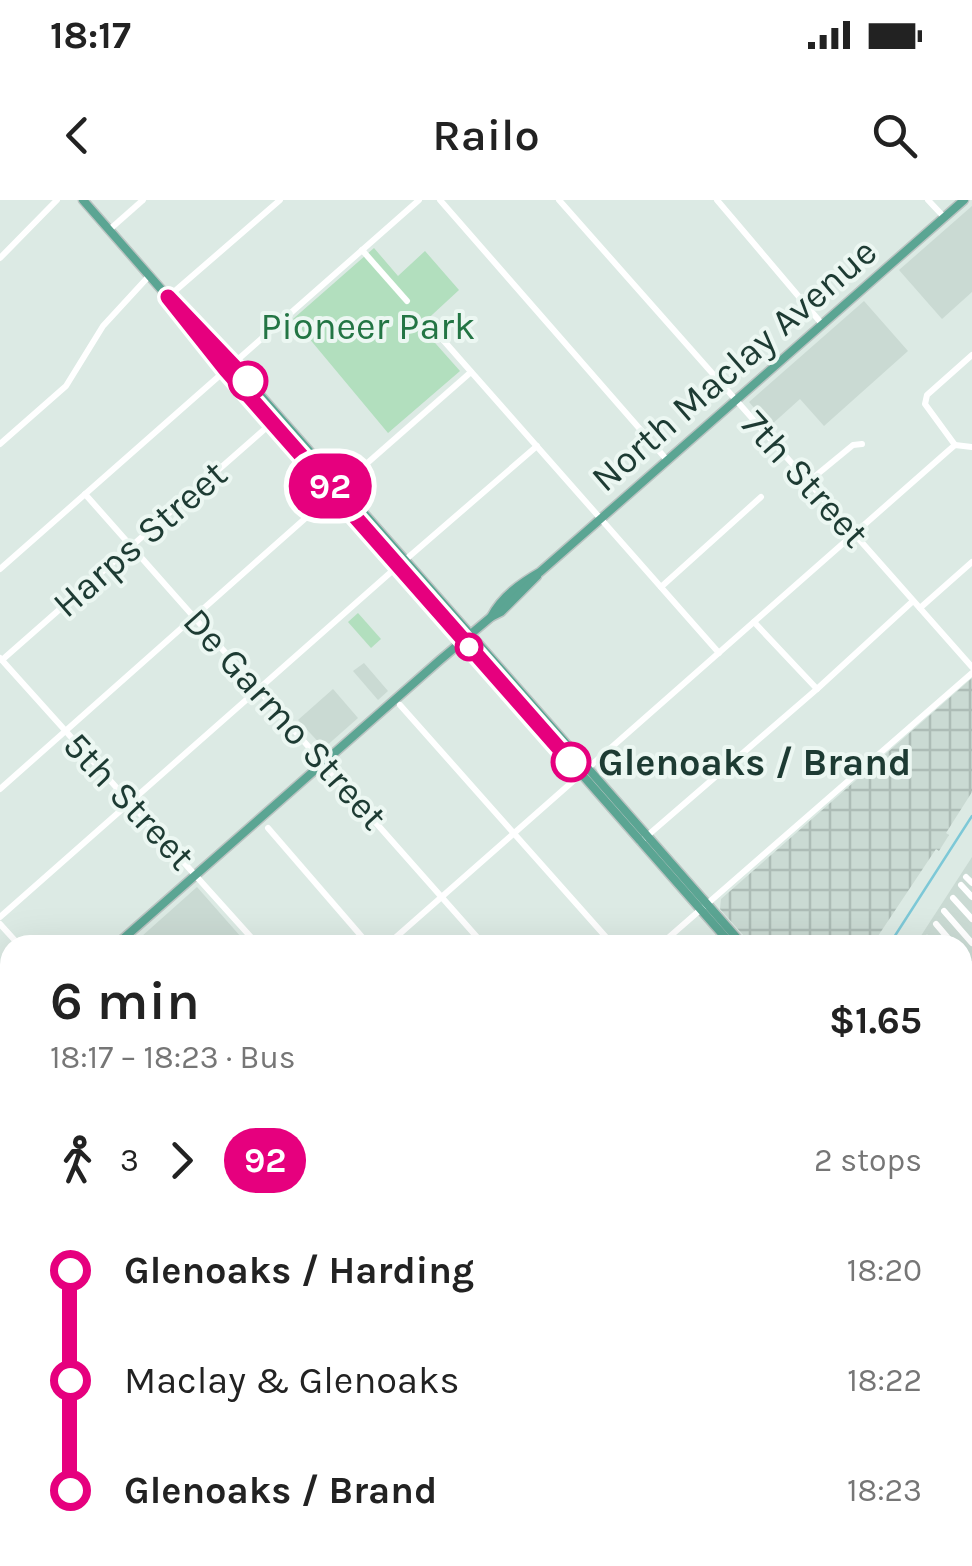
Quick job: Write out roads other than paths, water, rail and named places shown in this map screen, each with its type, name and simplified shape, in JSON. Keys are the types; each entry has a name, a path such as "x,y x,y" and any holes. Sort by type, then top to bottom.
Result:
{"main road":[{"path":"83,200 703,906 733,935"},
{"name":"North Maclay Avenue","path":"128,935 491,616 521,584 540,572 964,200"},
{"path":"703,906 725,935"}],"street":[{"path":"0,258 58,200"},
{"path":"109,230 143,200"},
{"path":"168,297 280,200"},
{"path":"0,569 419,200"},
{"path":"440,200 667,460"},
{"name":"7th Street","path":"558,200 972,670"},
{"path":"717,200 822,324"},
{"path":"928,200 944,217"},
{"path":"362,250 407,300"},
{"path":"0,444 66,386 103,326 149,276"},
{"path":"429,324 719,653"},
{"path":"972,356 927,395 925,404 955,445 972,447"},
{"path":"0,789 471,372"},
{"name":"Harps Street","path":"1,659 276,420"},
{"path":"808,482 853,444 862,444"},
{"path":"398,935 955,445"},
{"path":"0,920 536,446"},
{"name":"De Garmo Street","path":"85,494 475,935"},
{"path":"661,587 761,497"},
{"path":"920,608 972,562"},
{"path":"644,839 913,601"},
{"path":"754,622 817,689"},
{"name":"5th Street","path":"1,659 250,935"},
{"path":"0,679 11,670"},
{"path":"671,935 972,670"},
{"path":"400,705 604,935"},
{"path":"268,828 360,935"},
{"path":"961,885 972,897"},
{"path":"953,898 972,919"},
{"path":"944,911 966,935"},
{"path":"936,924 945,935"}],"waterway":[{"path":"895,935 972,816"}],"place":[{"name":"Glenoaks / Brand","path":"571,762"}],"park label":[{"name":"Pioneer Park","path":"368,326"}]}
